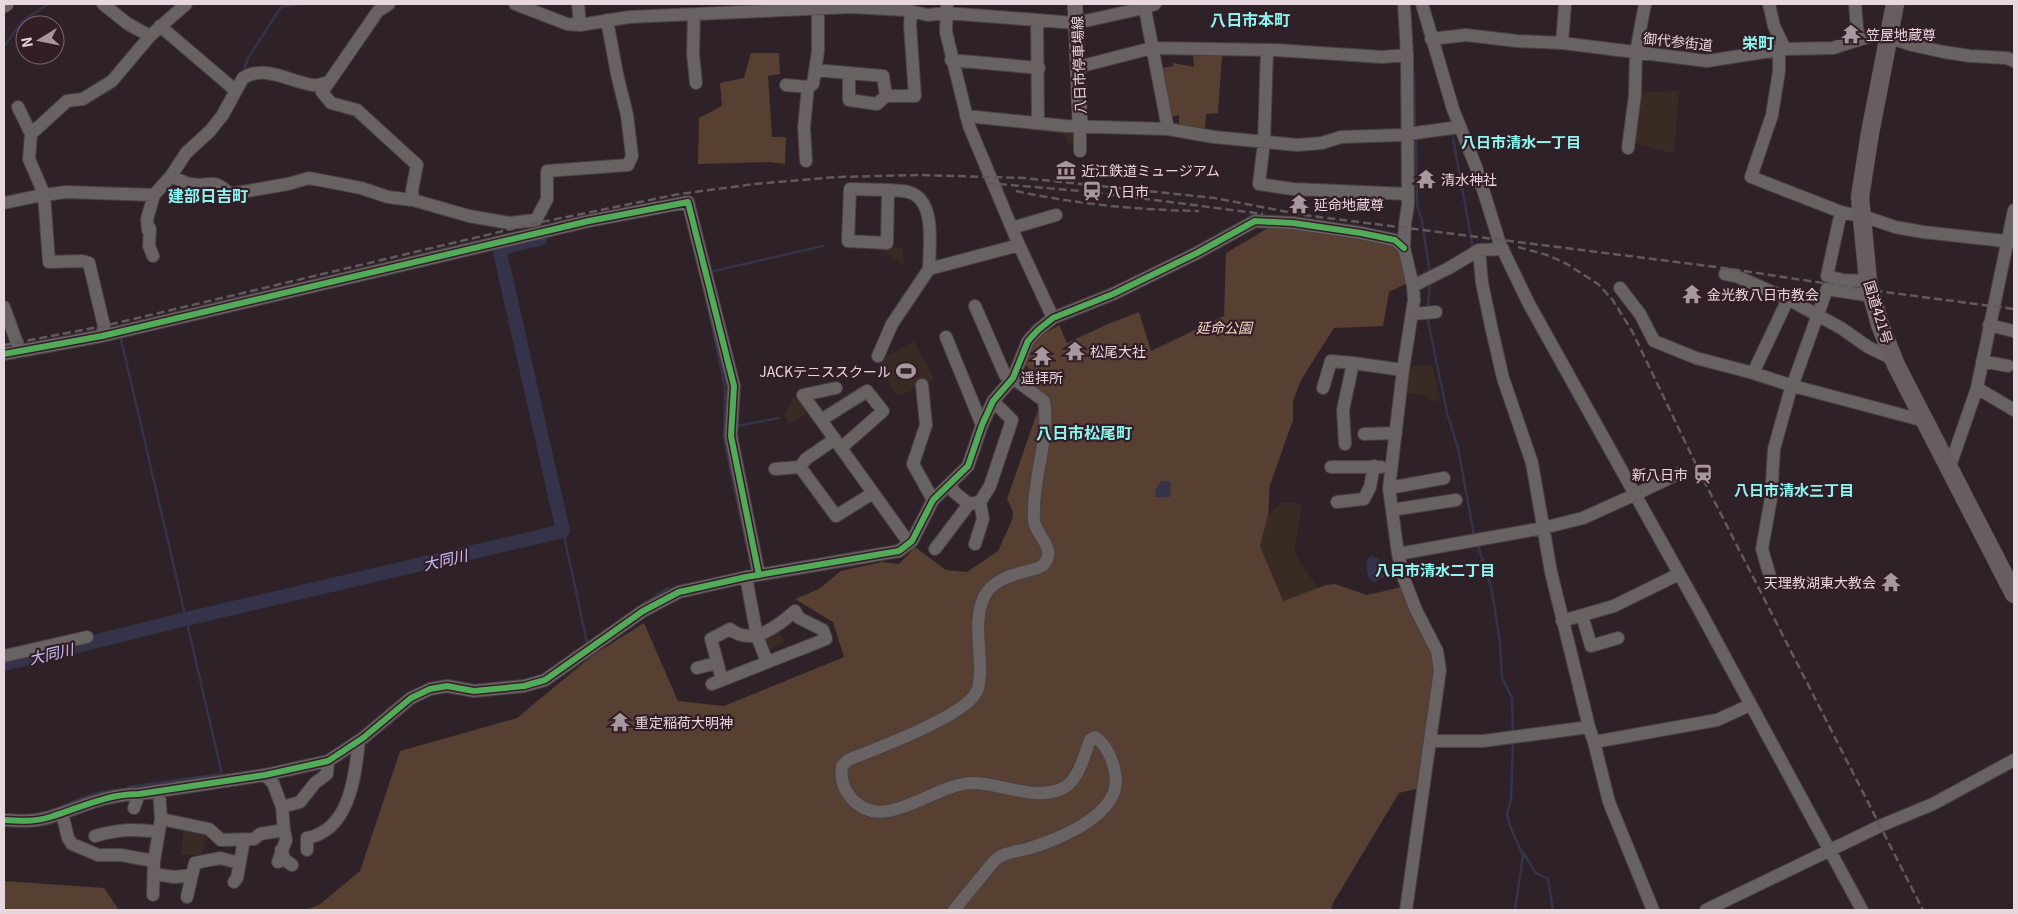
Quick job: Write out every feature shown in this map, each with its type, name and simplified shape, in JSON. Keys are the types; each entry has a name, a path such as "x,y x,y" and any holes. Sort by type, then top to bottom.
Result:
{"highway":[{"name":"国道421号","path":"1895,4 1860,197 1870,289 1880,325 1893,359 2014,594"}],"main road":[{"name":"八日市停車場線","path":"1075,4 1080,125"}],"street":[{"path":"103,4 128,24 150,36"},
{"path":"390,4 378,11 322,92 331,103 357,110 417,164 412,190 413,200"},
{"path":"515,4 567,24 580,25 629,17 694,15 726,8 818,10 851,5 907,8 928,15 947,9 1076,23 1147,5 1152,48 1168,129"},
{"path":"578,4 580,25"},
{"path":"1404,4 1407,55 1408,194 1404,248 1413,286 1412,314 1403,370 1389,488 1398,554 1404,580 1416,610 1437,651 1440,670 1406,910"},
{"path":"1422,4 1459,127 1476,167 1503,249 1529,304 1862,910"},
{"path":"1562,42 1565,4"},
{"path":"1628,148 1635,95 1636,52 1645,4"},
{"path":"1769,4 1782,49 1772,115 1751,177 1841,212 1862,216 1895,227 2011,242"},
{"path":"1855,4 1858,39"},
{"path":"30,134 67,101 83,99 112,81 178,6"},
{"path":"850,74 849,100 878,104 886,96 915,96 907,8"},
{"path":"947,9 946,32 951,60 969,126 1019,245 1053,318"},
{"path":"786,85 808,87 813,84 819,36 818,10"},
{"path":"694,15 693,53 696,83"},
{"path":"171,176 188,184 202,185 214,183 221,185 230,194 288,184 309,178 361,188 388,197 413,200 470,216 509,223 536,220 539,218 538,212 546,200 547,172 628,165 632,156 627,115 606,20"},
{"path":"1037,20 1039,68 1038,123"},
{"path":"160,26 235,90"},
{"name":"御代参街道","path":"1431,39 1466,36 1517,41 1562,42 1707,61 1782,49 1833,48 1858,39 1874,36 1888,37 1912,45 1944,52 1970,56 2007,58 2014,61"},
{"path":"1078,67 1152,48 1267,50 1382,57 1407,55"},
{"path":"1267,50 1264,142 1259,184 1293,189 1408,194"},
{"path":"951,60 1039,68"},
{"path":"815,70 883,76 886,96"},
{"path":"153,256 149,246 150,229 148,230 147,224 154,195 171,176 186,153 210,131 222,116 242,78 257,72 315,85 329,82"},
{"path":"806,161 804,127 808,87"},
{"path":"18,107 30,134 29,158 44,194 49,262 82,261 89,263 104,326 102,336"},
{"path":"966,116 1038,123 1168,129 1297,145 1322,143 1341,137 1407,134 1459,127"},
{"path":"1080,125 1080,151"},
{"path":"878,356 892,324 929,270 930,218 925,206 909,192 888,190 850,189 848,241 887,243 888,190"},
{"path":"4,203 44,194 66,192 154,195"},
{"path":"4,354 102,336 581,222 688,202 734,386 731,436 759,574"},
{"path":"1949,469 1977,388 1989,325 2011,242 2014,210"},
{"path":"1841,212 1827,276 1870,289"},
{"path":"1012,228 1056,215"},
{"path":"4,820 40,819 98,799 265,775 328,761 359,741 411,698 430,689 447,686 474,692 524,686 545,680 643,611 679,592 759,574 899,551 909,543 933,500 968,466 982,425 993,401 1013,378 1028,341 1053,318 1113,294 1181,261 1255,221 1293,223 1361,233 1395,240 1404,248"},
{"path":"929,270 1019,245"},
{"path":"1413,286 1479,250 1503,249"},
{"path":"1479,250 1482,283 1503,378 1528,464 1562,621 1589,727 1609,802 1652,910"},
{"path":"1725,274 1736,276 1788,299 1818,315 1868,347 1893,359"},
{"path":"1620,288 1640,314 1654,341 1696,358 1925,421"},
{"path":"1770,580 1762,549 1771,498 1774,449 1789,395 1827,289 1870,289"},
{"path":"1754,373 1788,299"},
{"path":"954,910 995,860 1003,854 1025,850 1049,842 1076,828 1101,811 1115,792 1117,779 1114,764 1100,740 1095,737 1090,740 1074,779 1066,787 1059,790 1040,792 975,782 963,783 899,808 873,813 862,809 851,799 844,789 840,777 842,766 848,760 928,726 966,704 972,698 978,691 978,626 983,598 996,584 1041,566 1046,560 1048,551 1046,543 1034,523 1036,479 1046,424 1044,401 1013,378 1005,375 975,306"},
{"path":"4,308 17,343"},
{"path":"1412,314 1431,313"},
{"path":"1989,325 2013,331"},
{"path":"946,337 982,425"},
{"path":"1982,360 2008,366"},
{"path":"1323,388 1331,361 1403,370"},
{"path":"1345,444 1343,410 1352,363"},
{"path":"922,385 926,425 913,464 933,500"},
{"path":"836,388 803,395 909,543"},
{"path":"1977,388 2014,410"},
{"path":"775,469 800,467 806,459 838,444 883,411 867,391 821,420"},
{"path":"935,549 990,486 1012,420 993,401"},
{"path":"1364,434 1396,433"},
{"path":"1331,467 1374,466 1391,469"},
{"path":"1337,502 1364,499 1370,487 1374,466"},
{"path":"800,467 836,516 873,493"},
{"path":"1398,554 1543,528 1583,518 1680,473"},
{"path":"1389,488 1444,478"},
{"path":"950,484 954,492 974,503 983,519 975,544"},
{"path":"1392,510 1456,500"},
{"path":"1562,621 1614,606 1679,574"},
{"path":"746,577 757,636 766,662"},
{"path":"795,611 799,618 823,630 826,639 766,662 717,682 716,663 711,640 730,629 737,635 757,636 779,625 795,611"},
{"path":"1582,615 1590,646 1618,638"},
{"path":"4,656 87,637"},
{"path":"697,668 716,663"},
{"path":"1594,742 1717,720 1750,705"},
{"path":"1431,741 1482,741 1589,727"},
{"path":"307,850 307,838 317,836 331,826 346,801 354,783 359,741"},
{"path":"1706,910 1830,852 1880,826 1933,804 2014,760"},
{"path":"282,807 300,802 315,784 327,774 328,761"},
{"path":"265,775 273,783 282,807 286,840 279,856 292,865"},
{"path":"153,895 154,868 160,825 159,791"},
{"path":"134,808 139,794"},
{"path":"62,813 68,838 72,844 98,855 121,855 174,877 192,874"},
{"path":"95,836 112,831 160,825 209,829 221,840 244,840 284,830"},
{"path":"234,882 237,878 244,840"},
{"path":"187,896 195,863 220,858 239,863"}],"shaded area":[{"path":"1679,91 1674,154 1635,143 1643,92"},
{"path":"1026,127 1073,130 1076,144 1068,143 1064,134 1026,130"},
{"path":"873,245 903,248 904,265"},
{"name":"JACKテニススクール","path":"914,341 934,379 900,396 895,394 878,362"},
{"path":"1432,365 1441,402 1428,399 1428,396 1407,393 1410,367"},
{"path":"793,398 802,400 809,412 790,424 784,416"},
{"path":"1161,481 1171,482 1170,497 1155,497 1156,489"},
{"path":"1282,502 1302,504 1294,552 1318,589 1282,601 1260,546 1268,515"},
{"path":"1371,556 1380,561 1385,572 1385,576 1374,582 1369,578 1367,569 1367,560"},
{"path":"780,633 784,643 768,650 763,640"},
{"path":"184,828 207,832 201,856 181,854"}],"green space":[{"path":"751,53 779,53 780,74 768,76 772,137 786,137 785,164 770,162 698,164 699,118 722,106 720,83 744,78"},
{"path":"1193,55 1222,56 1218,113 1206,114 1205,128 1179,126 1179,115 1169,117 1162,68 1173,66 1173,63 1194,67"},
{"name":"延命公園","path":"1268,228 1316,230 1393,243 1399,250 1408,283 1389,292 1383,326 1334,328 1301,380 1293,401 1293,420 1270,485 1268,515 1260,546 1283,601 1326,585 1335,584 1367,595 1402,587 1434,650 1435,687 1420,788 1399,793 1333,903 1331,910 304,910 319,905 360,871 400,751 517,718 593,655 644,623 678,701 724,706 844,657 833,622 795,599 819,589 841,571 882,562 899,564 915,547 946,570 967,572 998,551 1012,520 1013,512 1007,499 1039,407 1026,381 1036,376 1024,363 1036,339 1059,325 1067,343 1139,312 1151,351 1224,316 1226,253"},
{"path":"4,881 104,888 119,910 4,910"}],"waterway":[{"path":"4,46 23,21 48,4"},
{"path":"243,73 248,58 281,7 302,4"},
{"path":"1414,74 1415,130"},
{"path":"1416,138 1417,205 1422,221 1430,274"},
{"path":"1453,138 1473,248"},
{"name":"大同川","path":"4,664 186,619 563,531 499,248 540,239"},
{"path":"714,271 823,246"},
{"path":"1428,308 1430,282"},
{"path":"706,298 725,387 724,439 746,543"},
{"path":"1427,316 1447,413 1458,448 1474,535"},
{"path":"121,339 222,774 128,787"},
{"path":"737,426 779,418"},
{"path":"563,531 587,643"},
{"path":"1477,543 1491,586 1500,642 1502,678 1512,698 1513,734"},
{"path":"634,610 668,588"},
{"path":"1550,594 1553,606"},
{"path":"1513,742 1511,799 1507,814 1523,856 1515,910"},
{"path":"50,811 74,801 115,790"},
{"path":"1523,852 1536,873 1548,879 1553,910"},
{"path":"1637,887 1645,907"}],"railway":[{"path":"4,345 104,326 537,223 679,194 755,184 836,177 920,175 1024,178 1215,198 1304,215 1724,268 2014,309"},
{"path":"987,183 1092,192 1263,214"},
{"path":"1016,191 1107,206 1199,211"},
{"path":"1518,247 1547,255 1567,264 1598,284 1612,299 1632,331 1701,475 1923,910"}],"cycle path":[{"path":"4,354 102,336 589,221 688,202 734,386 731,436 759,575"},
{"path":"4,820 39,820 115,796 265,775 328,761 363,738 411,698 430,689 447,686 474,691 524,686 545,680 643,611 679,592 746,577 899,551 912,541 933,500 968,466 982,425 993,401 1013,378 1028,341 1053,318 1113,294 1197,253 1255,221 1293,223 1361,233 1395,240 1404,248"}],"place":[{"name":"笠屋地蔵尊","path":"1851,34"},
{"name":"近江鉄道ミュージアム","path":"1066,170"},
{"name":"清水神社","path":"1426,179"},
{"name":"八日市","path":"1092,191"},
{"name":"延命地蔵尊","path":"1299,204"},
{"name":"金光教八日市教会","path":"1692,294"},
{"name":"松尾大社","path":"1075,351"},
{"name":"遥拝所","path":"1042,356"},
{"name":"JACKテニススクール","path":"906,371"},
{"name":"新八日市","path":"1703,474"},
{"name":"天理教湖東大教会","path":"1891,582"},
{"name":"重定稲荷大明神","path":"620,722"}],"district":[{"name":"八日市本町","path":"1250,19"},
{"name":"栄町","path":"1758,42"},
{"name":"八日市清水一丁目","path":"1521,141"},
{"name":"建部日吉町","path":"208,195"},
{"name":"八日市松尾町","path":"1084,432"},
{"name":"八日市清水三丁目","path":"1794,489"},
{"name":"八日市清水二丁目","path":"1435,569"}]}
